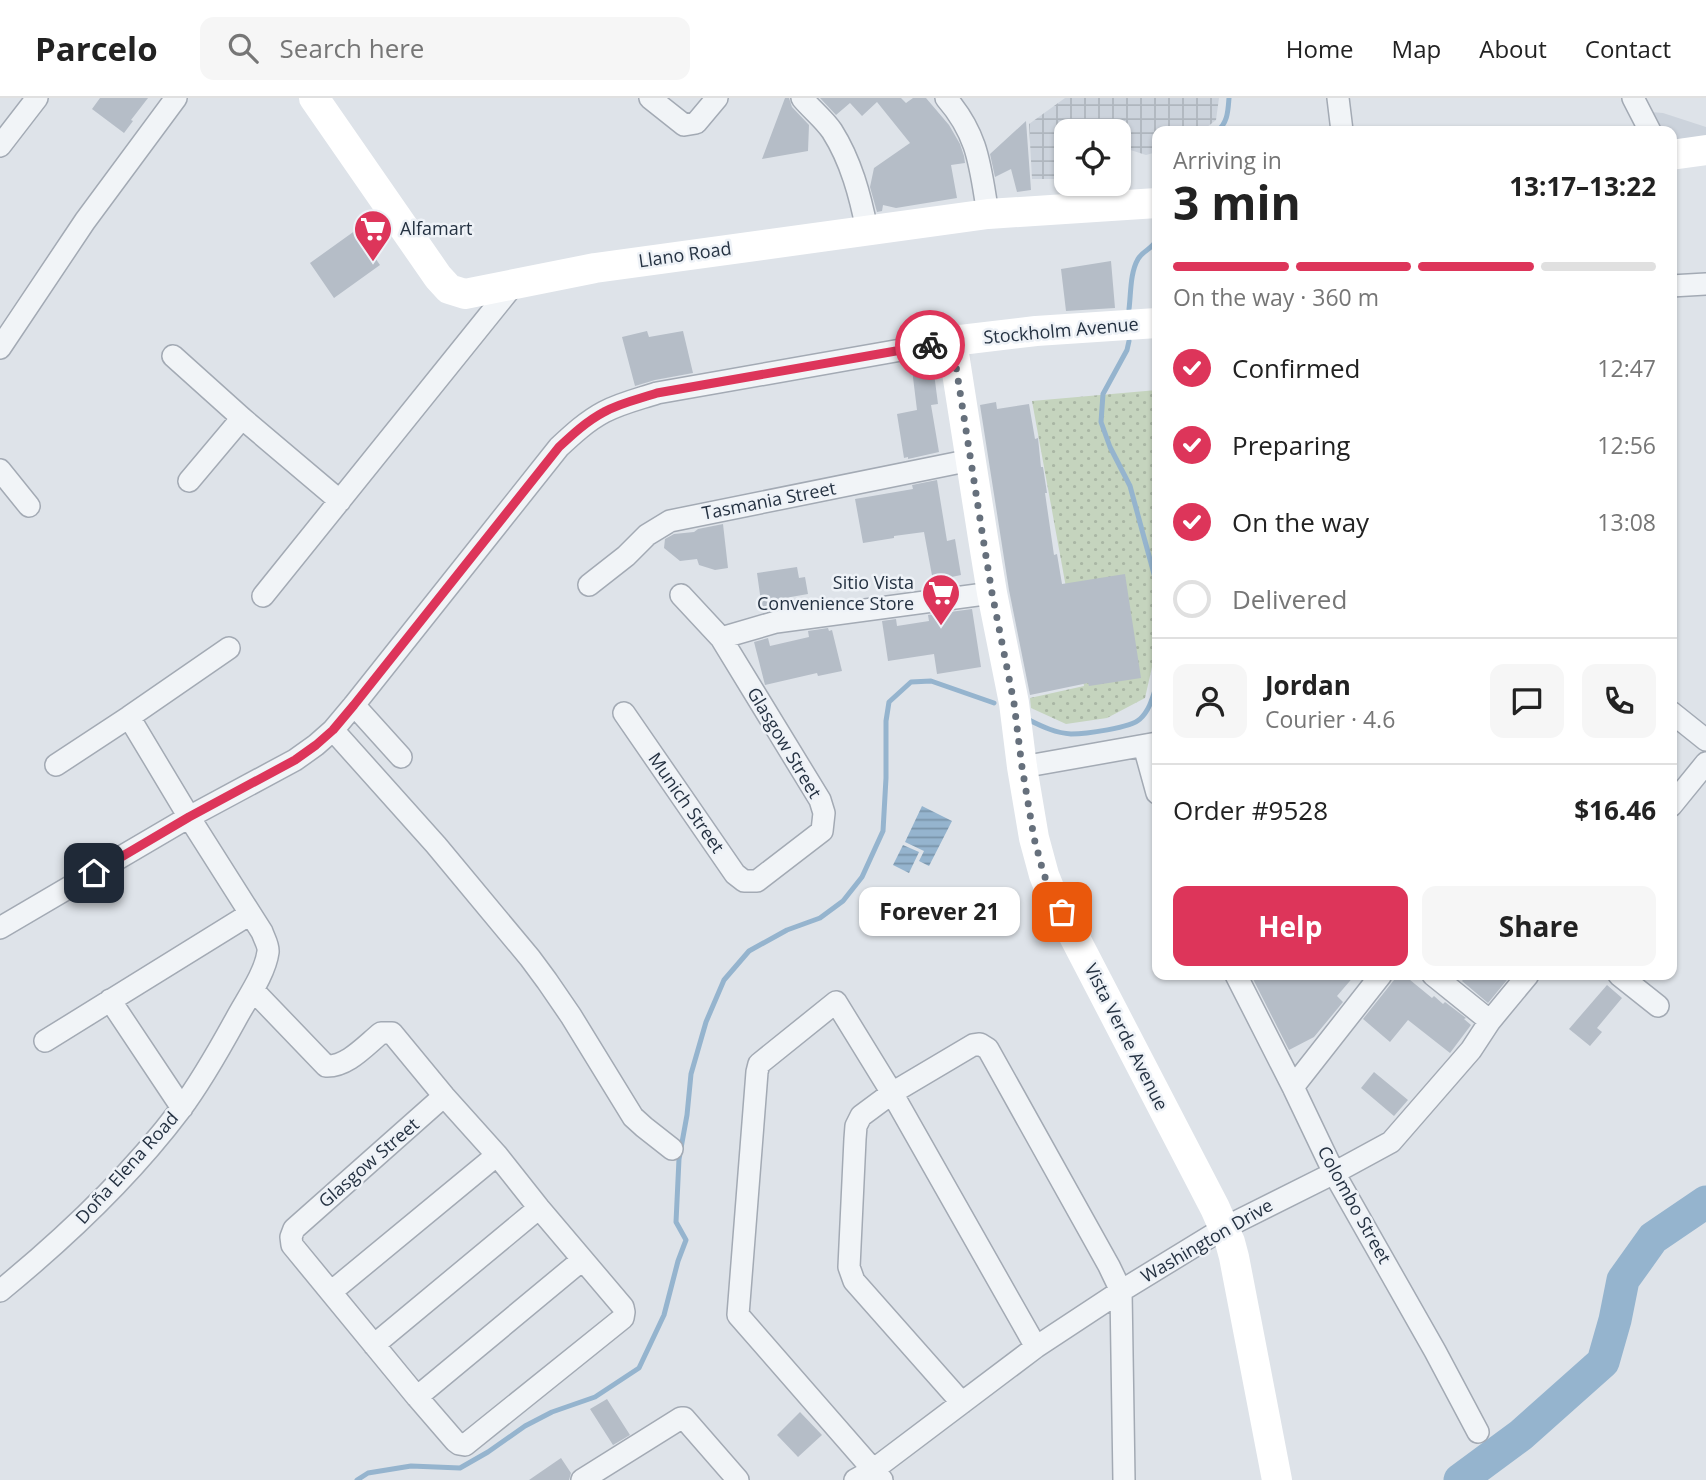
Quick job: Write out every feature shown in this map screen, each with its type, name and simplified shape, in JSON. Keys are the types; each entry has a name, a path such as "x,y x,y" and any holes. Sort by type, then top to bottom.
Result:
{"street":[{"path":"0,146 37,98"},
{"path":"0,348 85,221 176,98"},
{"name":"Llano Road","path":"314,98 430,266 449,289 465,294 595,268 867,230 988,214 1152,202"},
{"path":"650,98 684,125 696,123 717,98"},
{"path":"802,98 830,128 848,160 860,196 867,230"},
{"path":"946,98 968,129 977,152 988,214"},
{"path":"1338,98 1341,126"},
{"path":"1633,98 1647,126"},
{"path":"1677,154 1706,150"},
{"path":"264,596 515,283"},
{"path":"1677,286 1706,284"},
{"name":"Stockholm Avenue","path":"0,928 189,817 295,760 316,745 354,705 559,447 603,412 657,393 952,341 1036,331 1152,323"},
{"name":"Vista Verde Avenue","path":"952,341 992,593 1014,703 1022,767 1039,858 1047,882 1224,1228 1234,1257 1277,1480"},
{"path":"173,356 340,501"},
{"path":"189,481 242,418"},
{"name":"Tasmania Street","path":"589,585 647,536 670,521 971,460"},
{"path":"0,470 29,506"},
{"path":"721,638 776,622 992,593"},
{"name":"Glasgow Street","path":"681,595 721,638 820,800 824,813 822,831 757,881"},
{"path":"56,765 229,648"},
{"path":"354,705 401,757"},
{"name":"Munich Street","path":"624,713 735,874 744,881 757,881"},
{"name":"Doña Elena Road","path":"0,1291 82,1221 147,1152 182,1108 253,990 269,950 262,932 129,717"},
{"path":"1677,717 1706,740"},
{"path":"333,730 436,845 530,958 564,1006 634,1118 672,1149"},
{"path":"1022,767 1150,745"},
{"path":"1677,799 1706,763"},
{"path":"45,1041 250,914"},
{"name":"Colombo Street","path":"1239,980 1334,1173 1478,1432"},
{"path":"1293,1087 1377,980"},
{"path":"1439,980 1490,1021"},
{"name":"Washington Drive","path":"870,1476 1036,1347 1121,1291 1224,1228 1391,1142 1471,1050 1490,1021 1524,980"},
{"path":"1625,980 1658,1006"},
{"path":"253,990 326,1066 342,1064 381,1033 393,1033 444,1096 497,1155 623,1307 623,1318 465,1445 455,1441 416,1397 331,1292 497,1155"},
{"path":"110,1000 182,1108"},
{"path":"870,1476 738,1315 759,1064 836,1002 892,1093 1036,1347"},
{"path":"962,1403 854,1281 849,1267 856,1126 861,1116 892,1093 973,1045 980,1044 988,1049 1121,1291 1124,1480"},
{"name":"Glasgow Street","path":"331,1292 292,1245 294,1229 444,1096"},
{"path":"374,1345 539,1208"},
{"path":"416,1397 582,1260"},
{"path":"582,1480 681,1418 686,1419 738,1480"}],"shaded area":[{"path":"1065,98 1219,98 1216,120 1208,126 1152,126 1152,153 1146,155 1131,150 1131,119 1054,119 1054,179 1032,179 1029,124"},
{"path":"1651,112 1663,113 1706,127 1706,144 1677,145 1677,126 1656,126"}],"green space":[{"path":"1152,390 1152,667 1145,698 1107,718 1066,724 1031,708 1030,698 1084,686 1032,401"}],"water":[{"path":"922,806 952,821 929,866 919,861 924,851 905,842"},
{"path":"903,845 919,852 909,873 893,865"}],"building":[{"path":"100,98 148,98 124,133 92,109"},
{"path":"785,98 789,98 792,107 809,125 808,151 762,159"},
{"path":"820,98 901,98 906,103 913,98 926,98 949,125 964,156 965,163 951,165 957,198 896,208 883,205 882,211 877,212 870,187 874,168 910,143 877,102 862,116 850,103 836,115"},
{"path":"1026,121 1031,190 1017,192 1011,169 995,177 990,154"},
{"path":"356,230 380,265 334,298 310,263"},
{"path":"1111,261 1115,308 1066,311 1061,269"},
{"path":"647,331 649,337 683,331 693,373 635,386 622,337"},
{"path":"932,358 938,404 931,405 939,452 904,458 897,414 917,410 911,361"},
{"path":"996,402 997,409 1029,404 1035,439 1038,438 1054,555 1057,554 1062,584 1125,574 1141,678 1089,686 1088,683 1030,695 1009,590 980,405"},
{"path":"937,480 947,541 955,539 961,575 933,581 924,532 863,543 855,499 913,489 912,485"},
{"path":"723,524 728,568 715,570 699,565 697,559 680,561 664,548 665,539 674,534"},
{"path":"797,567 799,578 805,577 808,594 785,598 787,606 762,609 757,573"},
{"path":"972,609 981,667 937,674 934,654 888,661 882,621 896,619 897,626 929,621 928,615"},
{"path":"828,628 829,631 832,630 842,671 818,676 817,673 765,685 754,642 768,638 770,646 809,637 808,631"},
{"path":"1254,980 1351,980 1337,996 1343,1002 1314,1037 1289,1050"},
{"path":"1394,980 1410,980 1432,998 1434,996 1443,1004 1445,1002 1471,1025 1450,1053 1408,1020 1390,1042 1363,1019"},
{"path":"1463,980 1507,980 1488,1003"},
{"path":"1607,985 1622,998 1597,1028 1602,1032 1590,1046 1569,1029"},
{"path":"1374,1072 1408,1100 1394,1116 1361,1088"},
{"path":"607,1399 630,1435 613,1445 590,1409"},
{"path":"800,1412 822,1435 798,1457 777,1435"},
{"path":"561,1458 571,1473 569,1480 529,1480"}],"waterway":[{"path":"1222,126 1228,112 1229,98"},
{"path":"1129,309 1135,265 1140,256 1152,246"},
{"path":"1129,341 1127,350 1103,394 1101,422 1110,447 1130,486 1152,567"},
{"path":"357,1480 368,1473 411,1466 460,1468 525,1426 552,1412 595,1397 639,1368 664,1315 686,1240 676,1222 679,1159 691,1074 706,1022 724,980 749,951 787,930 820,918 843,901 862,877 883,831 886,721 889,702 911,682 931,681 994,703"},
{"path":"1029,720 1071,734 1097,732 1135,722 1140,719 1152,700"},
{"path":"1460,1480 1521,1435 1603,1362 1623,1280 1653,1238 1706,1202"}],"way so far":[{"path":"930,345 952,341 992,593 1014,703 1034,838 1044,875 1062,912"}],"place":[{"name":"Alfamart","path":"373,263"},
{"name":"Sitio Vista Convenience Store","path":"941,627"},
{"name":"Forever 21","path":"1062,912"}],"route":[{"path":"94,873 189,817 295,760 333,730 559,447 603,412 657,393 930,345"}]}
